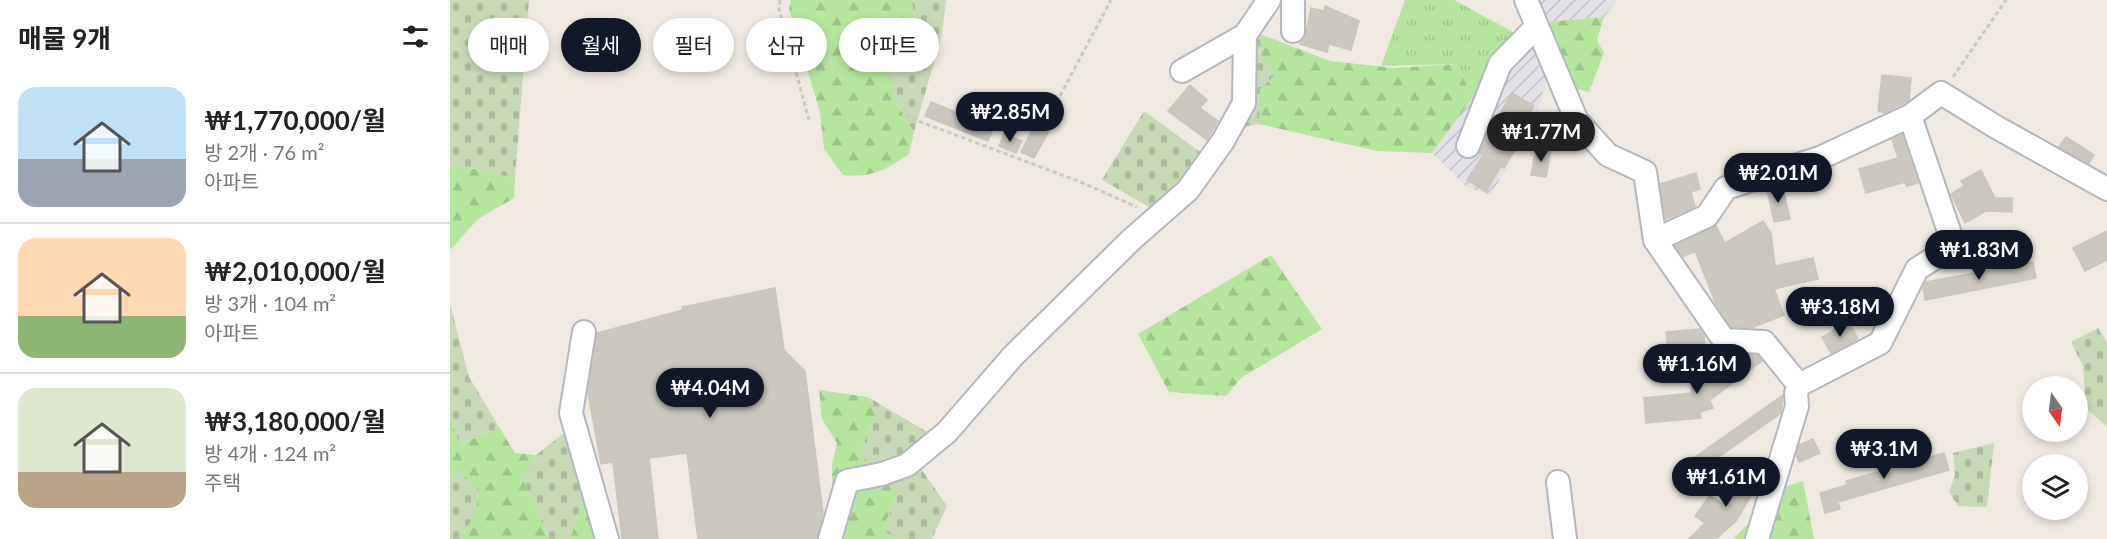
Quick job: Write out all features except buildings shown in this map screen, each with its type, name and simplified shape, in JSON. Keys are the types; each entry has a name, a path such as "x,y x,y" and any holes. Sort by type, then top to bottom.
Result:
{"street":[{"path":"1182,71 1245,35 1269,0"},
{"path":"1293,0 1293,31"},
{"path":"1526,0 1577,121 1608,155 1645,172 1655,240 1724,340 1764,342 1799,385"},
{"path":"1468,146 1500,64 1537,26"},
{"path":"830,539 847,481 882,474 907,465 947,432 1013,356 1188,190 1223,141 1244,103 1245,35"},
{"path":"1655,240 1707,216 1726,188 1820,158 1910,116 1941,93 1996,127 2107,189"},
{"path":"1757,539 1797,406 1796,393 1799,385 1880,343 1917,269 1954,246 1910,116"},
{"path":"584,332 571,413 606,539"},
{"path":"1558,482 1565,539"}],"path":[{"path":"780,0 779,9 809,120"},
{"path":"1053,109 1111,0"},
{"path":"1941,93 2006,0"},
{"path":"905,116 1078,181 1158,216"}],"shaded area":[{"path":"1537,0 1618,0 1604,17 1546,22"},
{"path":"1515,33 1544,52 1547,77 1537,114 1491,195 1468,188 1432,153"}],"green space":[{"path":"450,0 529,0 528,18 468,18 468,72 523,72 515,178 450,164"},
{"path":"791,0 911,0 916,18 839,18 839,72 905,72 894,100 914,132 909,154 878,172 853,176 843,175 824,149 820,112 808,72 827,72 827,18 792,18 789,9"},
{"path":"911,0 946,0 939,44 939,18 916,18"},
{"path":"1405,0 1454,0 1515,33 1473,97 1456,64 1381,66"},
{"path":"1604,17 1597,40 1604,53 1589,92 1572,88 1546,22"},
{"path":"1260,34 1330,61 1394,68 1456,64 1473,97 1432,153 1377,151 1259,124"},
{"path":"1260,34 1261,55 1276,74 1260,89 1259,124 1241,127 1251,39"},
{"path":"889,72 931,72 914,132 894,100"},
{"path":"1144,111 1203,154 1165,204 1149,207 1102,180"},
{"path":"450,164 515,178 514,198 478,219 450,250"},
{"path":"1271,255 1322,329 1241,378 1226,396 1169,392 1138,334"},
{"path":"450,304 469,377 499,427 460,444 450,418"},
{"path":"2098,328 2107,343 2107,427 2088,410 2088,376 2084,376 2083,366 2071,342"},
{"path":"819,390 868,397 875,416 859,455 898,491 883,530 897,539 823,539 832,502 832,465 837,443 822,419"},
{"path":"868,397 934,436 919,466 947,506 932,539 897,539 883,530 898,491 859,455 875,416"},
{"path":"450,418 461,444 499,427 515,453 536,455 523,478 549,539 461,539 473,518 460,471 450,478"},
{"path":"564,433 585,492 570,539 549,539 523,478 536,455"},
{"path":"1994,443 1987,507 1958,506 1949,492 1955,475 1953,453"},
{"path":"460,471 480,491 473,518 461,539 450,539 450,478"},
{"path":"1803,481 1814,539 1733,539 1784,487"},
{"path":"585,492 601,539 570,539"}]}
